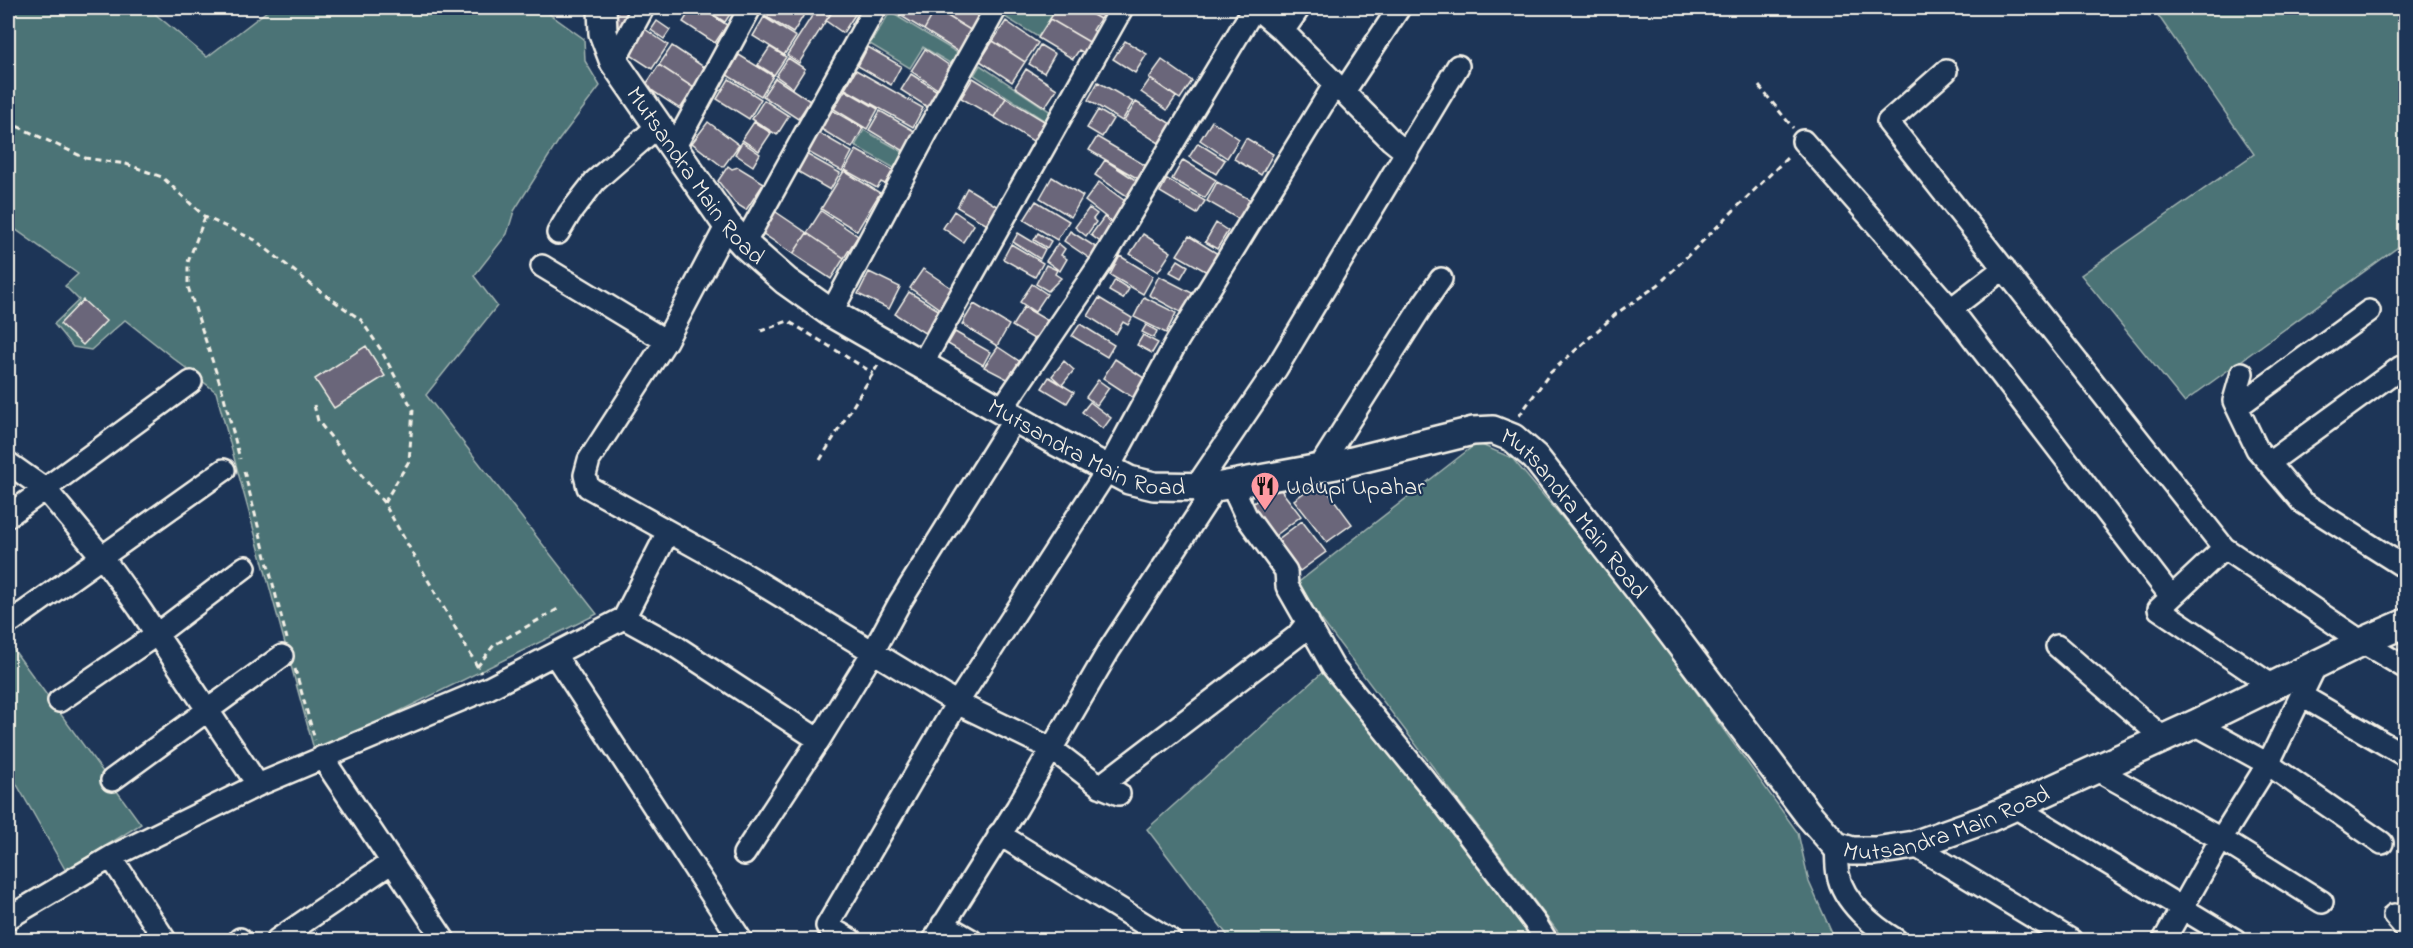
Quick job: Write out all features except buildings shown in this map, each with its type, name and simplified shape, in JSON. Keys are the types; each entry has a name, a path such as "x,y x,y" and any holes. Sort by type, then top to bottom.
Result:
{"street":[{"name":"Mutsandra Main Road","path":"602,8 603,33 614,62 736,234 786,281 831,313 1129,480 1154,486 1214,486 1319,468 1473,431 1493,430 1513,438 1542,465 1808,814 1836,846 1852,850 1875,851 1914,845 1987,819 2195,724 2271,685 2406,623"},
{"path":"614,62 643,8"},
{"path":"674,148 750,8"},
{"path":"875,8 736,234 589,460 585,475 588,487 743,573 957,703 1052,749 1100,786 1119,794"},
{"path":"831,313 996,8"},
{"path":"922,364 1122,8"},
{"path":"744,854 819,740 873,652 1008,414 1255,8 1283,31 1339,89 1407,153"},
{"path":"1283,31 1299,8"},
{"path":"852,940 827,926 957,703 1108,469 1176,343 1339,89 1399,8"},
{"path":"971,940 938,932 1052,749 1108,650 1214,486 1276,369 1458,66"},
{"path":"1946,71 1888,122 2224,548 2361,642 2406,668"},
{"path":"558,233 570,213 595,181 658,126"},
{"path":"1803,141 1951,309 2170,596"},
{"path":"542,266 666,340"},
{"path":"1951,309 2004,268"},
{"path":"1319,468 1441,279"},
{"path":"2237,407 2369,311"},
{"path":"2269,463 2401,367"},
{"path":"2242,373 2234,401 2257,449 2302,502 2406,567"},
{"path":"8,516 191,382"},
{"path":"8,463 46,490 103,558 258,784"},
{"path":"12,621 224,470"},
{"path":"1214,486 1246,516 1286,572 1287,586 1333,667 1446,806 1536,924 1545,940"},
{"path":"8,918 111,857 258,784 489,688 624,618 669,532"},
{"path":"2224,548 2158,609 2271,685"},
{"path":"58,700 157,634 245,567"},
{"path":"624,618 705,665 819,740"},
{"path":"1100,786 1297,636 1308,622"},
{"path":"2057,646 2163,738"},
{"path":"112,780 288,654"},
{"path":"555,654 741,940"},
{"path":"2164,940 2221,839 2268,764 2316,665"},
{"path":"2302,696 2406,756"},
{"path":"2195,724 2268,764 2382,843"},
{"path":"322,757 442,940"},
{"path":"2095,769 2221,839 2322,902"},
{"path":"2015,807 2235,940"},
{"path":"999,834 1170,940"},
{"path":"1914,845 2071,940"},
{"path":"1836,846 1838,876 1848,899 1883,932 1896,940"},
{"path":"111,857 160,939"},
{"path":"277,940 392,862"}],"path":[{"path":"1513,438 1520,412 1550,373 1617,313 1658,285 1803,141 1760,86"},
{"path":"8,122 86,158 126,164 162,177 205,217 255,240 361,320 381,350 413,410 409,461 384,503"},
{"path":"205,217 188,262 188,287 223,393 288,654 312,734 322,757"},
{"path":"761,331 788,321 873,373"},
{"path":"820,460 890,346"},
{"path":"314,405 318,421 384,503 489,688"},
{"path":"477,667 494,645 558,609"}],"green space":[{"path":"8,8 148,8 207,57 271,8 541,8 584,39 585,61 600,86 559,140 514,211 507,234 474,276 497,306 426,395 597,614 315,753 216,392 125,320 91,350 73,347 54,324 79,300 65,286 78,274 8,224"},
{"path":"1011,8 1057,8 1038,37 1005,17"},
{"path":"2153,8 2405,8 2405,242 2184,402 2081,275 2254,154"},
{"path":"890,12 958,53 953,65 923,47 910,68 870,44"},
{"path":"980,65 1051,112 1045,121 974,75"},
{"path":"864,130 903,152 894,168 855,146"},
{"path":"1477,443 1512,458 1623,590 1798,833 1809,882 1835,940 1564,940 1295,585"},
{"path":"8,642 141,824 66,871 16,783 8,787"},
{"path":"1325,670 1526,926 1532,940 1231,940 1147,829"}],"place":[{"name":"Udupi Upahar","path":"1265,512"}]}
